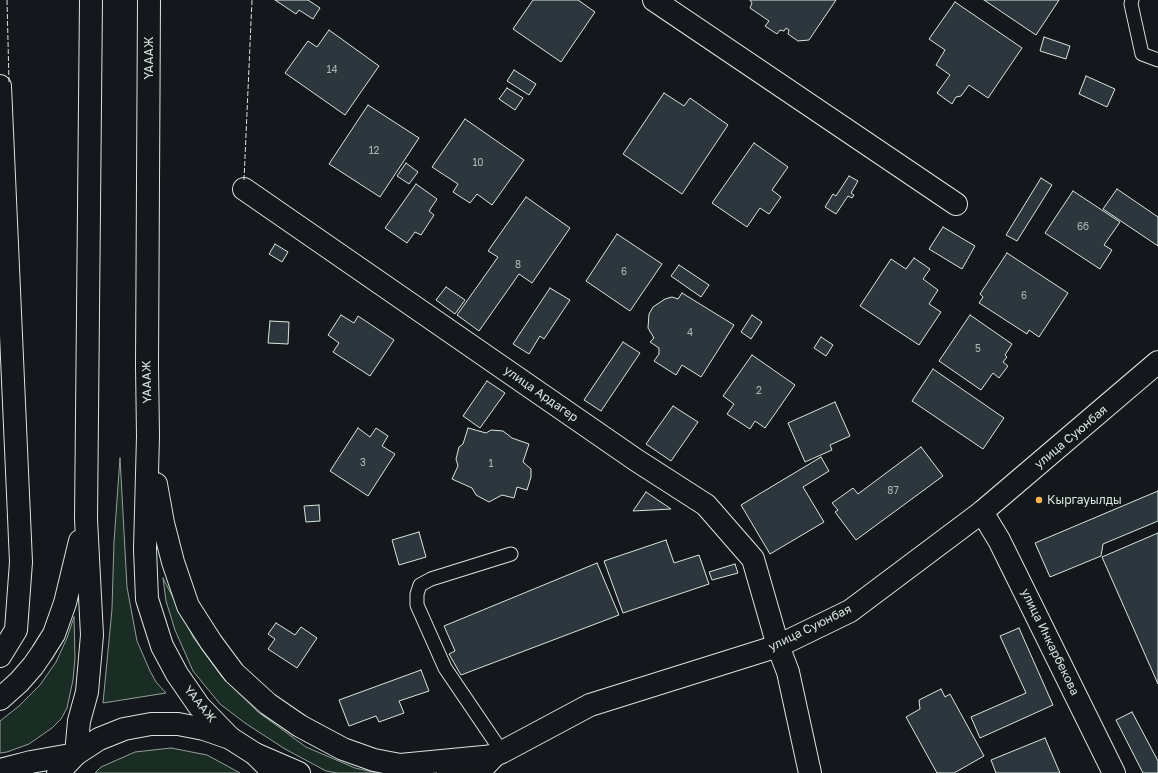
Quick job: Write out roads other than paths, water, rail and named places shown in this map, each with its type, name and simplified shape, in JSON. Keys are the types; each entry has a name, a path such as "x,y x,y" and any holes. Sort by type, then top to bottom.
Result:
{"main road":[{"path":"76,754 79,721 87,692 92,635 86,518 90,0"},
{"name":"ҮАААЖ","path":"149,0 146,366 148,436 145,549 147,599 162,646 177,674 199,706 230,738"},
{"path":"654,0 956,204"},
{"path":"0,86 21,562 0,656"},
{"name":"улица Ардагер","path":"244,188 636,460 706,505 753,559 778,646 788,672 810,773"},
{"name":"улица Суюнбая","path":"448,773 498,754 590,706 778,646 850,610 982,512 1158,362"},
{"path":"148,436 163,523 173,562 188,606 211,642 234,673 268,704 300,726 343,749 374,760 400,765 498,754"},
{"name":"улица Инкарбекова","path":"982,512 1003,547 1114,773"},
{"path":"0,699 19,682 33,666 54,634 65,603 86,518"},
{"path":"58,773 76,754 99,740 124,729 151,724 178,724 204,729 230,738 255,754 299,773"},
{"path":"0,770 31,762 76,754"},
{"path":"255,754 274,773"},
{"path":"471,773 498,754"},
{"path":"478,773 498,754"}],"lane":[{"path":"1132,0 1131,4 1142,54 1158,60"},
{"path":"498,754 445,668 417,605 417,594 420,585 431,579 511,554"}],"place":[{"name":"Кыргауылды","path":"1039,500"}]}
